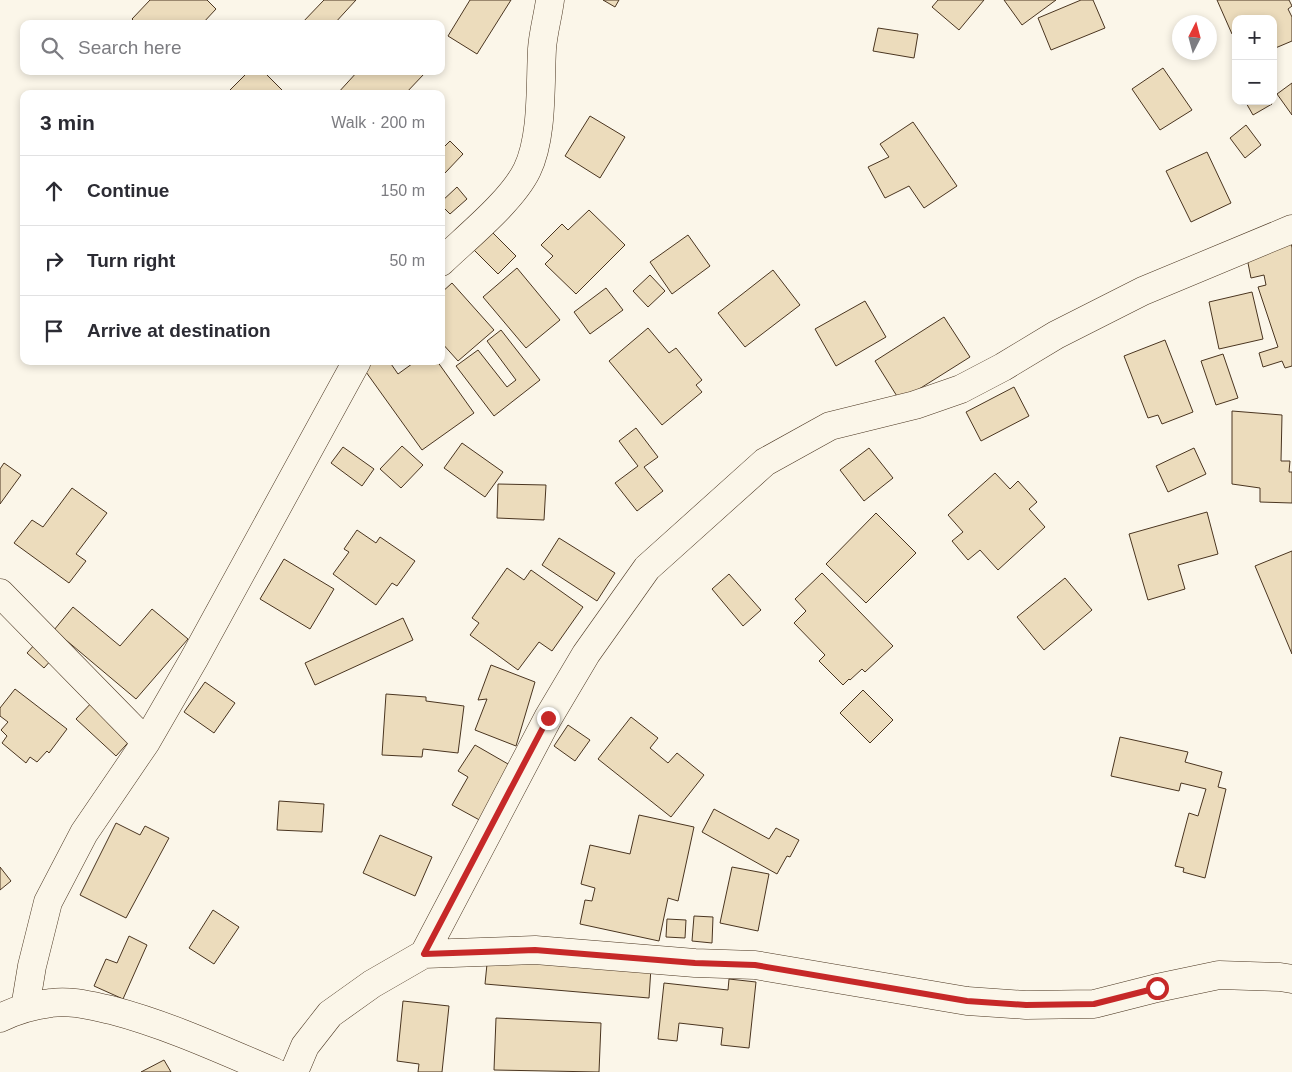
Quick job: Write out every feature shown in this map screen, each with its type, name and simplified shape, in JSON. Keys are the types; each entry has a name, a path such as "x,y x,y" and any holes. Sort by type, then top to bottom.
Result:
{"street":[{"path":"445,258 507,198 527,170 537,138 542,47 550,0"},
{"path":"424,954 543,726 586,654 647,568 765,462 830,426 915,405 961,389 1004,367 1056,335 1143,291 1292,230"},
{"path":"25,1008 32,966 48,902 84,833 146,742 194,659 354,365"},
{"path":"0,593 146,742"},
{"path":"294,1072 305,1046 330,1014 372,984 424,954 535,950 695,963 755,965 967,1001 1026,1005 1094,1004 1219,975 1292,979"},
{"path":"0,1018 25,1008 52,1002 87,1004 178,1030 274,1072"}],"building":[{"path":"150,0 207,0 216,9 206,20 132,19"},
{"path":"324,0 356,0 338,20 305,20"},
{"path":"470,0 511,0 477,54 448,36"},
{"path":"603,0 619,0 615,7"},
{"path":"938,0 984,0 959,30 932,7"},
{"path":"1004,0 1056,0 1022,25"},
{"path":"1081,0 1093,0 1105,28 1051,50 1038,18"},
{"path":"1217,0 1289,0 1292,6 1288,9 1292,17 1292,41 1277,47 1277,15 1232,15 1232,34"},
{"path":"878,28 918,34 914,58 873,51"},
{"path":"1163,68 1192,110 1160,130 1132,89"},
{"path":"245,75 267,75 282,90 230,90"},
{"path":"354,75 423,75 409,90 341,90"},
{"path":"1292,83 1292,115 1277,94"},
{"path":"1247,105 1270,105 1253,115"},
{"path":"590,116 625,137 600,178 565,156"},
{"path":"913,122 957,186 924,208 909,186 885,198 868,167 889,157 880,144"},
{"path":"1246,125 1261,145 1245,158 1230,138"},
{"path":"450,141 463,154 445,173 445,146"},
{"path":"1207,152 1231,203 1191,222 1166,171"},
{"path":"457,187 467,199 450,214 445,209 445,198"},
{"path":"589,210 625,245 576,294 545,264 553,256 541,245 562,224 568,230"},
{"path":"490,230 516,256 498,274 472,248"},
{"path":"688,235 710,266 672,294 650,262"},
{"path":"1291,242 1292,366 1285,368 1282,361 1263,367 1259,353 1278,347 1258,287 1266,285 1264,275 1251,278 1247,258"},
{"path":"517,268 560,320 526,348 483,297"},
{"path":"773,270 800,305 745,347 718,313"},
{"path":"650,275 665,291 648,307 633,291"},
{"path":"452,283 494,330 458,361 445,346 445,289"},
{"path":"606,288 623,310 590,334 574,312"},
{"path":"1252,292 1263,339 1219,349 1209,302"},
{"path":"865,301 886,337 836,366 815,329"},
{"path":"944,317 970,357 900,401 875,361"},
{"path":"648,328 669,353 676,348 702,380 696,385 702,392 662,425 609,361"},
{"path":"501,330 540,380 494,416 456,366 478,350 507,387 516,380 487,341"},
{"path":"1165,340 1193,412 1162,424 1158,415 1148,418 1124,356"},
{"path":"1223,354 1238,398 1216,405 1201,361"},
{"path":"361,365 392,365 398,374 410,365 440,365 474,413 422,450"},
{"path":"1014,387 1029,416 981,441 966,412"},
{"path":"1232,411 1282,415 1281,461 1290,461 1289,472 1292,472 1292,503 1260,502 1260,488 1232,484"},
{"path":"636,428 658,457 644,467 663,491 637,511 615,483 638,466 619,441"},
{"path":"462,443 503,472 485,497 444,468"},
{"path":"402,446 423,465 401,488 380,469"},
{"path":"343,447 374,469 362,486 331,463"},
{"path":"869,448 893,478 864,501 840,470"},
{"path":"1194,448 1206,474 1168,492 1156,466"},
{"path":"4,463 21,475 0,504 0,469"},
{"path":"995,473 1010,489 1018,481 1037,502 1029,509 1045,527 998,570 980,550 968,560 952,541 963,532 948,515"},
{"path":"498,484 546,485 544,520 497,518"},
{"path":"72,488 107,513 76,554 86,561 69,583 14,543 32,520 43,527"},
{"path":"1207,512 1218,554 1178,565 1185,589 1148,600 1129,534"},
{"path":"876,513 916,553 866,603 826,564"},
{"path":"357,530 376,543 380,537 415,561 397,586 392,583 376,605 333,574 349,552 344,549"},
{"path":"559,538 615,573 597,601 542,565"},
{"path":"1292,551 1292,654 1255,566"},
{"path":"284,559 334,589 310,629 260,599"},
{"path":"507,568 524,580 531,570 583,607 552,651 539,642 518,670 470,635 479,623 472,618"},
{"path":"822,573 893,646 865,672 862,669 843,685 819,661 825,655 794,623 806,611 795,599"},
{"path":"729,574 761,610 743,626 712,589"},
{"path":"1065,578 1092,610 1044,650 1017,617"},
{"path":"73,607 120,646 152,609 188,639 136,699 54,630"},
{"path":"403,618 413,640 315,685 305,663"},
{"path":"36,643 53,658 44,668 27,653"},
{"path":"491,665 535,682 516,746 475,730 487,699 478,700"},
{"path":"205,682 235,703 214,733 184,712"},
{"path":"15,689 67,729 49,753 47,751 37,762 30,757 26,763 2,743 7,736 1,730 8,722 0,716 0,708"},
{"path":"863,690 893,720 870,743 840,713"},
{"path":"386,694 426,697 426,701 464,706 458,753 423,749 422,757 382,755"},
{"path":"96,698 135,735 116,756 76,719"},
{"path":"631,717 658,738 650,748 668,763 677,753 704,775 671,817 598,759"},
{"path":"568,725 590,740 575,761 554,746"},
{"path":"1120,737 1188,752 1185,762 1222,772 1218,787 1226,789 1205,878 1183,872 1184,868 1175,866 1189,813 1198,816 1206,789 1181,783 1179,791 1111,776"},
{"path":"475,745 515,768 485,823 452,805 468,777 458,771"},
{"path":"279,801 324,804 322,832 277,830"},
{"path":"714,809 769,839 776,828 799,840 790,857 787,856 777,874 702,832"},
{"path":"639,815 694,827 678,901 668,898 659,941 580,924 585,900 592,901 595,888 581,884 590,845 630,854"},
{"path":"116,823 140,835 145,826 169,838 126,918 80,895"},
{"path":"380,835 432,857 415,896 363,873"},
{"path":"0,867 11,881 0,890"},
{"path":"732,867 769,874 758,931 720,923"},
{"path":"213,910 239,927 214,964 189,948"},
{"path":"694,916 713,917 712,943 692,941"},
{"path":"667,919 686,920 685,938 666,937"},
{"path":"129,936 147,945 123,999 94,986 106,959 117,963"},
{"path":"488,954 651,968 649,998 485,984"},
{"path":"729,979 756,982 749,1048 721,1045 723,1028 679,1023 677,1041 658,1039 664,983 728,990"},
{"path":"403,1001 449,1006 442,1072 418,1072 419,1064 397,1061"},
{"path":"496,1018 601,1023 599,1072 494,1070"},
{"path":"164,1060 171,1072 141,1072"}],"route":[{"path":"548,718 424,954 535,950 695,963 755,965 967,1001 1026,1005 1094,1004 1157,988"}]}
